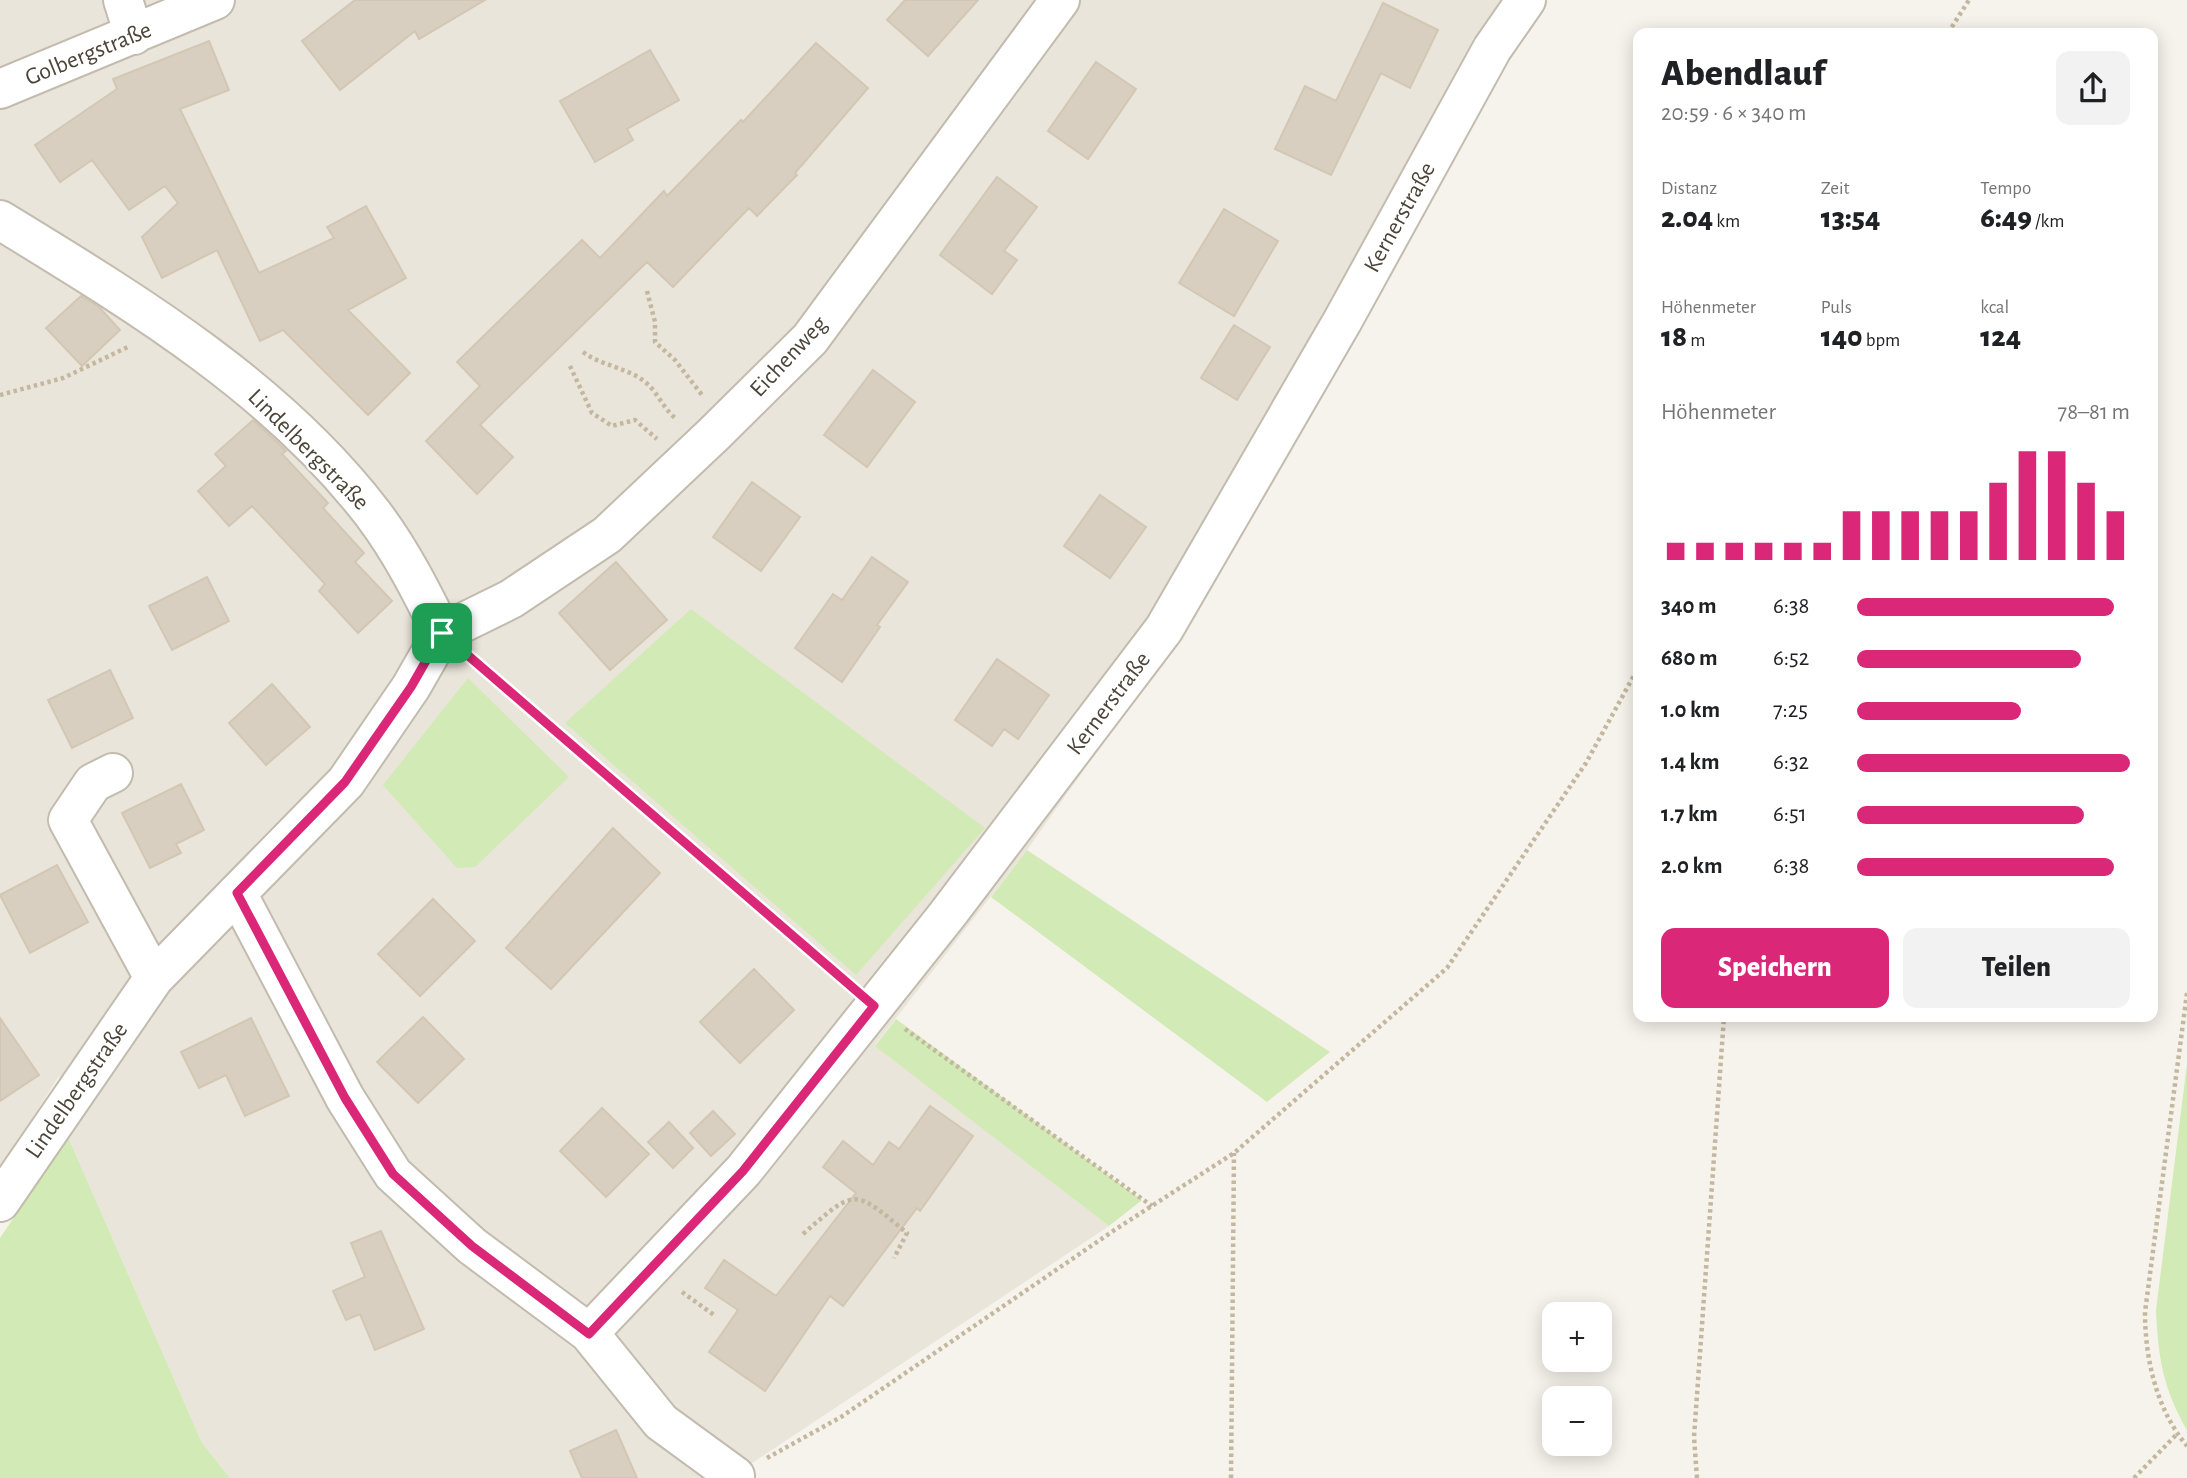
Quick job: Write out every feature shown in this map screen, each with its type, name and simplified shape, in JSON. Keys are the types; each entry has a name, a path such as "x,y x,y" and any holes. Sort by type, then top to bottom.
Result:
{"street":[{"name":"Golbergstraße","path":"0,89 128,18 215,0"},
{"name":"Eichenweg","path":"442,633 511,598 607,534 810,339 1060,0"},
{"name":"Kernerstraße","path":"589,1334 743,1171 956,904 1164,629 1343,320 1492,48 1525,0"},
{"name":"Lindelbergstraße","path":"0,220 95,279 251,388 331,464 373,514 412,573 442,633 411,687 345,782 154,978 0,1202"},
{"path":"113,773 93,783 68,820 154,978"},
{"path":"237,893 345,1098 393,1174 472,1246 589,1334 661,1422 735,1476"}],"path":[{"path":"1951,28 1969,0"},
{"path":"647,291 655,322 655,342 675,360 706,400 707,440"},
{"path":"0,396 64,377 165,327"},
{"path":"583,352 625,373 637,376 661,397 672,415 707,440"},
{"path":"570,366 592,413 612,426 635,420 707,440"},
{"path":"442,633 874,1006 1152,1206"},
{"path":"735,1476 841,1417 1234,1153 1447,968 1586,763 1633,677"},
{"path":"2187,993 2145,1312 2145,1348 2162,1405 2177,1434 2187,1446"},
{"path":"1697,1478 1694,1437 1724,1022"},
{"path":"1231,1478 1234,1153"},
{"path":"803,1234 840,1202 855,1198 870,1203 907,1233 894,1258"},
{"path":"2134,1478 2177,1434"}],"shaded area":[{"path":"0,0 1542,0 1167,653 1027,850 875,1045 1109,1226 740,1471 735,1478 230,1478 202,1443 68,1137 59,1076 0,1169"}],"green space":[{"path":"691,609 985,828 856,975 565,723"},
{"path":"468,678 569,777 475,867 457,868 383,785"},
{"path":"1027,850 1330,1052 1267,1102 991,897"},
{"path":"896,1019 1142,1200 1109,1226 875,1046"},
{"path":"2187,1064 2187,1430 2172,1401 2163,1372 2156,1310"},
{"path":"68,1137 202,1443 230,1478 0,1478 0,1238"}],"building":[{"path":"355,0 485,0 419,39 415,31 340,90 302,41"},
{"path":"905,0 978,0 928,56 887,20"},
{"path":"1383,3 1438,30 1410,88 1381,73 1331,175 1275,149 1305,86 1336,101"},
{"path":"209,41 229,90 180,109 259,273 334,238 327,227 366,206 406,278 348,310 410,373 368,415 283,330 260,341 217,250 162,278 142,237 178,203 165,186 129,210 92,160 60,182 35,145 117,89 113,79"},
{"path":"816,43 868,88 795,173 797,175 757,216 749,208 673,287 647,262 480,425 513,457 477,494 426,441 480,386 457,362 582,240 600,258 664,191 667,196 741,120 743,122"},
{"path":"650,50 679,100 627,129 633,140 595,162 560,101"},
{"path":"1096,62 1136,89 1088,159 1048,131"},
{"path":"997,177 1037,207 1004,251 1017,260 992,294 940,255"},
{"path":"1224,209 1278,241 1234,316 1179,283"},
{"path":"81,296 99,307 120,330 82,366 46,328"},
{"path":"1234,325 1270,347 1237,400 1201,378"},
{"path":"873,370 915,402 867,467 824,435"},
{"path":"253,420 286,451 282,454 328,503 323,508 364,553 355,562 392,601 358,633 319,591 325,584 252,506 229,526 198,491 226,466 215,454"},
{"path":"752,482 800,517 761,571 713,537"},
{"path":"1100,495 1146,527 1110,578 1064,546"},
{"path":"872,557 908,582 877,625 880,627 842,682 795,648 833,594 842,600"},
{"path":"616,562 667,620 610,670 559,613"},
{"path":"207,577 229,621 172,650 149,606"},
{"path":"997,659 1049,695 1018,739 1004,729 992,746 955,720"},
{"path":"110,670 133,718 72,748 48,700"},
{"path":"272,684 310,727 266,765 229,723"},
{"path":"181,784 204,830 176,844 181,853 150,868 122,813"},
{"path":"613,828 660,873 551,989 506,948"},
{"path":"57,865 88,922 30,953 0,895"},
{"path":"433,899 475,941 420,996 378,954"},
{"path":"754,969 794,1010 740,1063 700,1022"},
{"path":"423,1017 464,1059 418,1103 377,1062"},
{"path":"0,1018 39,1075 0,1101"},
{"path":"251,1018 289,1096 245,1116 226,1075 199,1088 181,1052"},
{"path":"930,1106 973,1136 920,1211 917,1208 843,1306 830,1296 765,1391 709,1352 738,1310 705,1288 724,1260 776,1296 856,1193 823,1167 843,1141 873,1165 889,1142 899,1149"},
{"path":"602,1108 649,1154 606,1197 560,1151"},
{"path":"713,1111 735,1134 711,1156 690,1133"},
{"path":"669,1122 693,1148 673,1168 648,1142"},
{"path":"381,1231 424,1329 375,1350 360,1314 346,1320 333,1291 365,1277 351,1243"},
{"path":"616,1430 637,1478 582,1478 570,1451"}],"route":[{"path":"442,633 874,1006 743,1171 589,1334 472,1246 393,1174 345,1098 237,893 345,782 411,687 442,633"}]}
